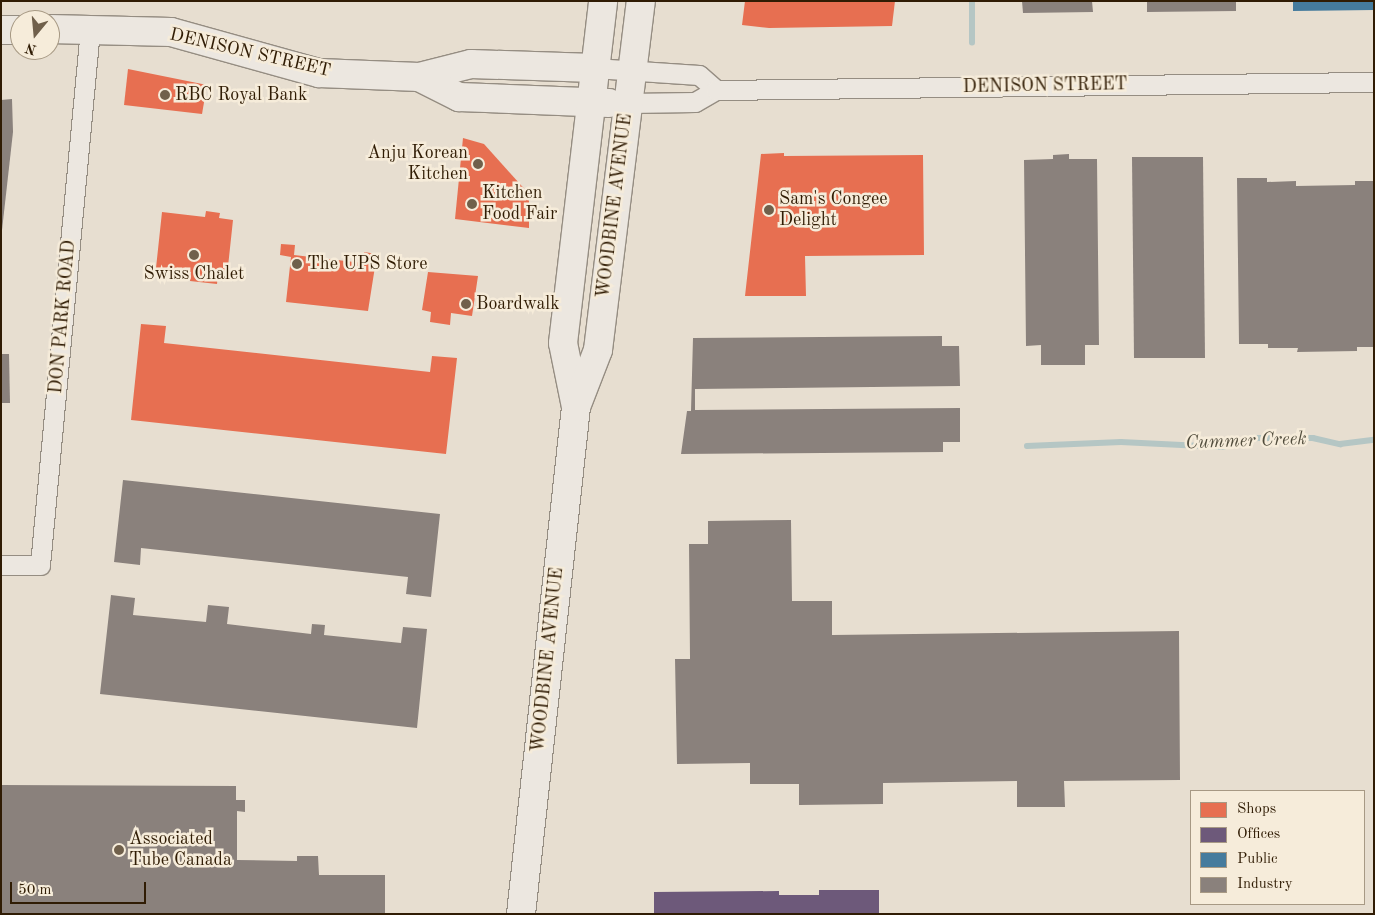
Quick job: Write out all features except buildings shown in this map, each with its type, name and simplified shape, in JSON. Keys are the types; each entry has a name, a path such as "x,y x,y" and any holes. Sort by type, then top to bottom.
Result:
{"main road":[{"name":"WOODBINE AVENUE","path":"576,407 563,342 603,1"},
{"name":"WOODBINE AVENUE","path":"520,914 576,407 598,350 641,1"},
{"name":"DENISON STREET","path":"60,30 171,32 319,73 419,77 471,64 594,68"},
{"name":"DENISON STREET","path":"419,77 459,97 628,103"}],"street":[{"name":"DON PARK ROAD","path":"1,565 40,565 90,29"},
{"name":"DENISON STREET","path":"594,68 699,75 716,90"},
{"name":"DENISON STREET","path":"628,103 695,102 716,90 1374,82"}],"waterway":[{"name":"Cummer Creek","path":"972,1 972,43"},
{"name":"Cummer Creek","path":"1027,446 1121,442 1222,447 1257,438 1313,438 1340,444 1374,440"}],"place":[{"name":"RBC Royal Bank","path":"165,95"},
{"name":"Anju Korean Kitchen","path":"478,164"},
{"name":"Kitchen Food Fair","path":"472,204"},
{"name":"Sam's Congee Delight","path":"769,210"},
{"name":"Swiss Chalet","path":"194,255"},
{"name":"The UPS Store","path":"297,264"},
{"name":"Boardwalk","path":"466,304"},
{"name":"Associated Tube Canada","path":"119,850"}]}
